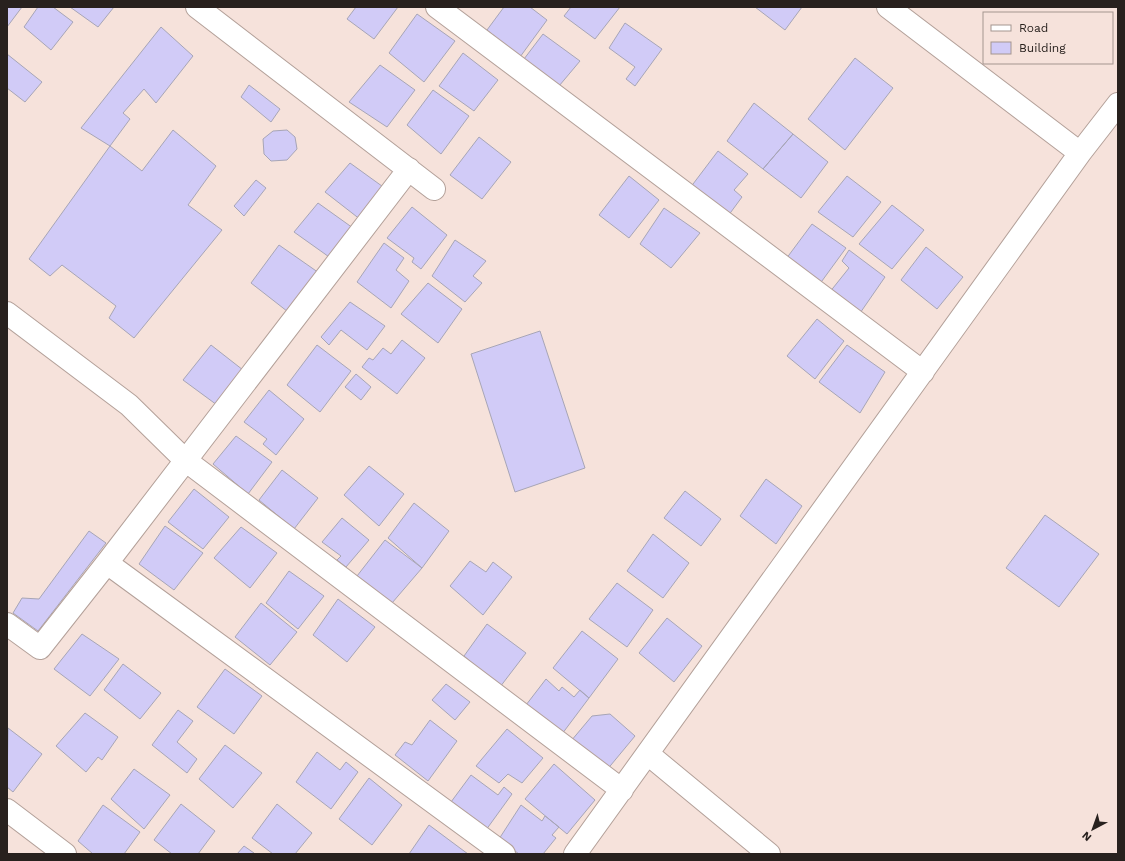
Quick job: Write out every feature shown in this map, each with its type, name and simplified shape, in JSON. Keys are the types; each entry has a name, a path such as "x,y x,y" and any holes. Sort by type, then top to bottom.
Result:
{"street":[{"path":"197,7 434,189"},
{"path":"437,7 923,372"},
{"path":"888,7 1080,153"},
{"path":"575,854 1080,153 1118,104"},
{"path":"7,624 40,648 107,563 409,169"},
{"path":"7,313 129,405 185,460 622,790"},
{"path":"107,563 504,854"},
{"path":"648,754 769,854"},
{"path":"7,810 65,854"}],"building":[{"path":"7,7 22,7 7,27"},
{"path":"38,7 53,7 73,22 51,50 24,27"},
{"path":"70,7 114,7 98,27"},
{"path":"356,7 398,7 374,39 347,19"},
{"path":"504,7 530,7 547,20 520,57 487,30"},
{"path":"571,7 620,7 595,39 564,16"},
{"path":"755,7 802,7 785,30"},
{"path":"417,14 455,41 424,82 389,53"},
{"path":"625,23 662,49 635,86 626,79 635,67 609,48"},
{"path":"161,27 193,56 156,103 144,89 123,113 130,119 110,146 81,128"},
{"path":"543,34 580,61 559,86 524,59"},
{"path":"463,53 498,80 474,111 439,86"},
{"path":"7,54 42,82 25,102 7,88"},
{"path":"855,58 893,88 845,150 808,119"},
{"path":"380,65 415,90 387,127 349,102"},
{"path":"249,85 280,109 271,122 241,97"},
{"path":"433,90 469,116 441,154 407,125"},
{"path":"754,103 793,134 763,169 727,141"},
{"path":"173,130 216,166 188,205 222,230 134,338 109,318 116,306 62,265 50,276 29,259 110,146 142,171"},
{"path":"287,130 295,137 297,149 287,160 271,161 264,154 263,139 273,131"},
{"path":"793,134 828,162 801,198 763,169"},
{"path":"479,137 511,162 482,199 450,175"},
{"path":"718,151 748,174 734,190 742,197 728,216 690,188"},
{"path":"350,163 386,189 361,220 325,192"},
{"path":"629,176 659,200 629,238 599,215"},
{"path":"847,176 881,202 853,237 818,212"},
{"path":"256,180 266,188 244,216 234,206"},
{"path":"318,203 353,228 332,259 294,232"},
{"path":"892,205 924,230 892,269 859,244"},
{"path":"412,207 447,235 421,269 412,262 414,258 387,238"},
{"path":"664,208 700,233 671,268 640,244"},
{"path":"812,224 846,248 819,285 786,259"},
{"path":"455,240 486,261 473,276 482,283 465,302 432,276"},
{"path":"384,243 404,258 396,270 409,281 391,308 357,282"},
{"path":"279,245 322,275 292,315 251,283"},
{"path":"926,247 963,277 937,309 901,280"},
{"path":"849,250 885,277 858,316 829,293 849,268 842,261"},
{"path":"428,283 462,309 438,343 401,314"},
{"path":"350,302 385,326 367,350 341,330 329,345 321,337"},
{"path":"817,319 844,341 815,379 787,356"},
{"path":"540,331 585,468 515,492 471,354"},
{"path":"402,340 425,358 397,394 362,367 369,358 373,360 383,348 391,354"},
{"path":"211,345 243,370 217,405 183,380"},
{"path":"317,345 351,371 320,412 287,385"},
{"path":"847,345 885,372 860,413 819,382"},
{"path":"356,374 371,387 361,400 345,387"},
{"path":"269,390 304,419 276,455 263,444 267,439 244,422"},
{"path":"236,436 272,462 248,494 213,464"},
{"path":"369,466 404,494 379,526 344,495"},
{"path":"282,470 318,498 294,529 259,500"},
{"path":"766,479 802,506 776,544 740,516"},
{"path":"194,489 229,517 203,549 168,522"},
{"path":"685,491 721,519 701,546 664,518"},
{"path":"414,503 449,531 422,568 388,538"},
{"path":"1045,515 1099,554 1059,607 1006,568"},
{"path":"342,518 369,540 346,567 337,560 341,556 322,542"},
{"path":"165,526 203,553 174,590 139,564"},
{"path":"241,527 277,553 250,588 214,558"},
{"path":"89,531 106,543 38,631 13,613 22,598 39,599"},
{"path":"653,534 689,563 663,598 627,571"},
{"path":"385,540 422,568 392,603 357,576"},
{"path":"470,561 486,572 493,562 512,577 483,615 450,586"},
{"path":"289,571 324,596 298,629 266,603"},
{"path":"617,583 653,610 627,647 589,619"},
{"path":"338,599 375,627 347,662 313,635"},
{"path":"261,603 297,632 270,665 235,637"},
{"path":"667,618 702,646 674,682 639,653"},
{"path":"487,624 526,653 500,687 464,656"},
{"path":"582,631 618,659 589,698 553,668"},
{"path":"82,634 119,659 90,696 54,669"},
{"path":"123,664 161,693 140,719 104,690"},
{"path":"225,669 262,696 234,734 197,707"},
{"path":"546,679 559,691 562,687 574,697 580,690 589,698 562,734 526,705"},
{"path":"446,684 470,702 455,720 432,700"},
{"path":"178,710 193,721 177,742 197,759 187,773 152,745"},
{"path":"85,713 118,737 102,760 98,757 86,772 56,746"},
{"path":"610,714 635,736 606,771 571,741 592,716"},
{"path":"430,720 457,741 428,781 395,755 405,742 412,745"},
{"path":"8,728 42,754 13,792 7,787"},
{"path":"507,729 543,758 522,783 508,774 499,783 476,766"},
{"path":"225,745 262,773 233,808 199,779"},
{"path":"317,752 340,770 346,762 358,772 331,809 296,782"},
{"path":"554,764 595,800 567,834 525,799"},
{"path":"134,769 170,795 144,829 111,799"},
{"path":"471,775 498,795 504,787 512,794 486,830 451,802"},
{"path":"369,778 402,805 372,845 339,819"},
{"path":"181,804 215,831 198,854 172,854 154,840"},
{"path":"277,804 312,833 295,854 273,854 252,838"},
{"path":"103,805 140,832 124,854 93,854 78,841"},
{"path":"521,805 542,821 545,816 559,827 552,835 556,838 543,854 519,854 499,839"},
{"path":"429,825 468,854 409,854"},
{"path":"244,846 254,853 254,854 237,854"}]}
